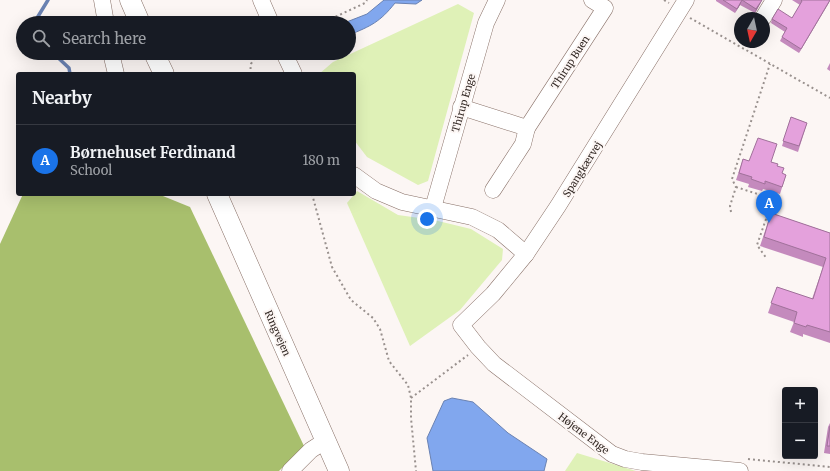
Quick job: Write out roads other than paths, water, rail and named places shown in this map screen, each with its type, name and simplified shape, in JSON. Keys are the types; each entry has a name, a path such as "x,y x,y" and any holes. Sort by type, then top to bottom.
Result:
{"main road":[{"path":"130,0 137,16"},
{"path":"157,60 163,72"},
{"name":"Ringvejen","path":"218,196 339,471"}],"street":[{"path":"102,0 105,16"},
{"path":"261,0 268,16"},
{"name":"Thirup Enge","path":"432,208 486,23 497,0"},
{"name":"Thirup Buen","path":"493,190 523,144 527,128 605,8 592,0"},
{"path":"767,12 774,0"},
{"name":"Spangkærvej","path":"460,325 493,294 526,254 682,6"},
{"path":"113,60 116,72"},
{"path":"287,60 293,72"},
{"path":"462,107 527,128"},
{"path":"356,176 376,191 402,202 472,217 498,230 526,254"},
{"name":"Højene Enge","path":"460,325 494,364 612,454 625,459 642,462 743,465"},
{"path":"290,471 311,450 325,441"}],"water":[{"path":"384,0 422,0 416,4 395,3 385,15 375,23 356,32 356,18 367,14"},
{"path":"452,398 473,402 508,433 547,459 544,471 433,471 427,438 444,401"}],"waterway":[{"path":"38,16 48,0"},
{"path":"60,60 69,68 70,72"}],"place":[{"name":"Børnehuset Ferdinand","path":"769,223"}]}
